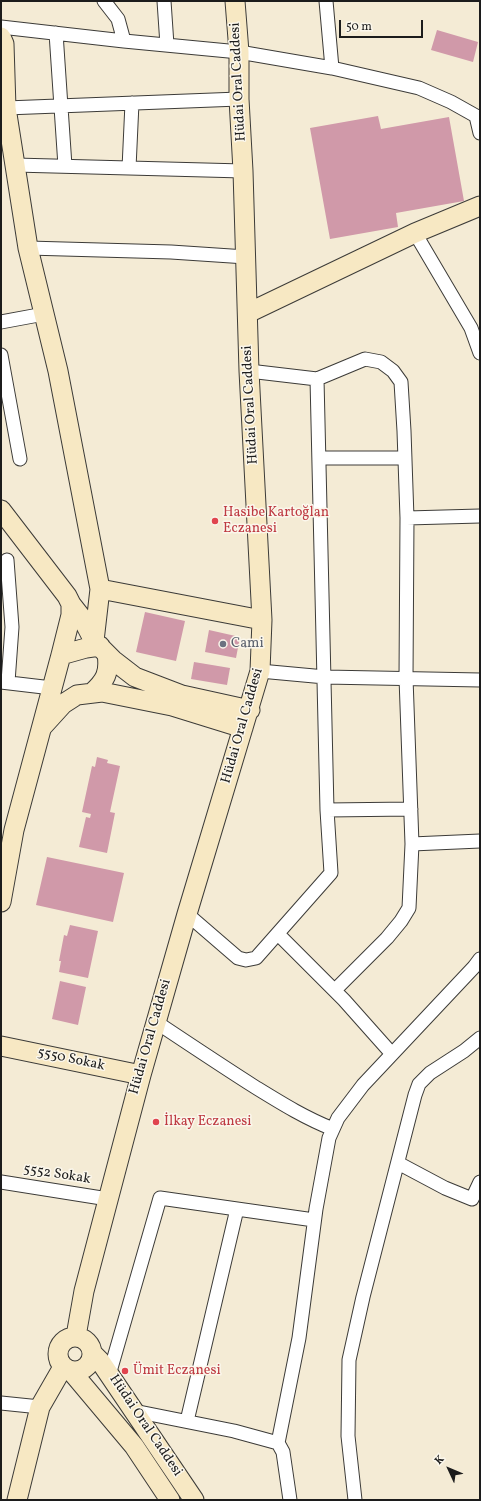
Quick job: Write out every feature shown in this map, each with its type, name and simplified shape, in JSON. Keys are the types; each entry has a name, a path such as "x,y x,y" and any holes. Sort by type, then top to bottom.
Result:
{"street":[{"path":"104,1 118,18 124,41"},
{"path":"164,1 167,45"},
{"name":"Hüdai Oral Caddesi","path":"76,1336 84,1290 141,1074 187,914 243,728 250,710 260,671 262,620 249,371 243,172 239,98 239,52 234,1"},
{"path":"326,1 332,68"},
{"path":"1,27 239,52 332,68 419,88 478,112 480,133"},
{"path":"56,33 65,166"},
{"path":"1,37 4,44 4,109 15,165 28,248 60,378 100,589 100,647"},
{"path":"4,109 239,98"},
{"path":"129,168 132,103"},
{"path":"15,165 243,172"},
{"path":"248,313 414,233 480,206"},
{"path":"414,233 470,328 480,353"},
{"path":"28,248 171,252 246,257"},
{"path":"1,322 44,314"},
{"path":"1,355 20,459"},
{"path":"249,371 317,379 365,359 380,362 393,371 401,382 407,518 406,678 412,844 409,908 401,922 387,938 335,990"},
{"path":"187,914 238,958 246,960 256,958 331,873 327,810 317,379"},
{"path":"319,458 405,458"},
{"path":"1,510 67,596 100,647 109,666 107,674 100,685 63,704 41,728"},
{"path":"407,518 480,516"},
{"path":"7,560 12,627 5,682 85,694 102,692 172,706 243,728"},
{"path":"71,604 100,589 262,620"},
{"path":"2,892 14,830 61,655 71,614 71,604"},
{"path":"61,655 86,648 100,647 134,677 182,695 250,710"},
{"path":"260,671 324,676 480,680"},
{"path":"327,810 411,809"},
{"path":"412,844 480,841"},
{"path":"278,934 335,990 392,1054"},
{"path":"290,1500 283,1452 278,1443 299,1338 314,1220 333,1129 338,1118 363,1085 474,967 480,958"},
{"path":"156,1022 222,1066 285,1105 314,1122 333,1129"},
{"path":"355,1500 348,1436 349,1360 359,1312 418,1084 430,1073 464,1051 480,1038"},
{"name":"5550 Sokak","path":"1,1046 141,1074"},
{"path":"398,1163 444,1188 472,1199 480,1182"},
{"name":"5552 Sokak","path":"1,1182 108,1199"},
{"path":"110,1375 160,1198 314,1220"},
{"path":"187,1421 237,1209"},
{"path":"76,1336 88,1341 93,1354 88,1366 80,1371 67,1369 58,1357 58,1350 63,1342 76,1336"},
{"name":"Hüdai Oral Caddesi","path":"93,1354 110,1375 194,1500"},
{"path":"17,1500 40,1407 67,1369"},
{"name":"Hüdai Oral Caddesi","path":"67,1369 134,1446 170,1500"},
{"path":"1,1404 40,1407"},
{"path":"134,1410 234,1431 278,1443"}],"building":[{"path":"437,30 478,42 473,62 431,50"},
{"path":"378,116 381,129 449,117 464,201 396,213 398,227 330,239 310,128"},
{"path":"145,612 185,621 176,661 136,652"},
{"name":"Cami","path":"209,630 240,637 236,658 205,652"},
{"path":"194,662 230,668 227,685 191,679"},
{"path":"97,757 108,760 107,763 120,766 110,812 115,813 107,853 79,847 86,817 90,818 91,814 82,812 92,766 95,767"},
{"path":"47,857 124,873 113,922 36,905"},
{"path":"70,925 98,931 88,978 59,972 61,961 59,961 64,935 67,936"},
{"path":"60,981 86,987 78,1025 52,1019"}],"place":[{"name":"Hasibe Kartoğlan Eczanesi","path":"215,521"},
{"name":"Cami","path":"223,644"},
{"name":"İlkay Eczanesi","path":"156,1122"},
{"name":"Ümit Eczanesi","path":"125,1371"}]}
